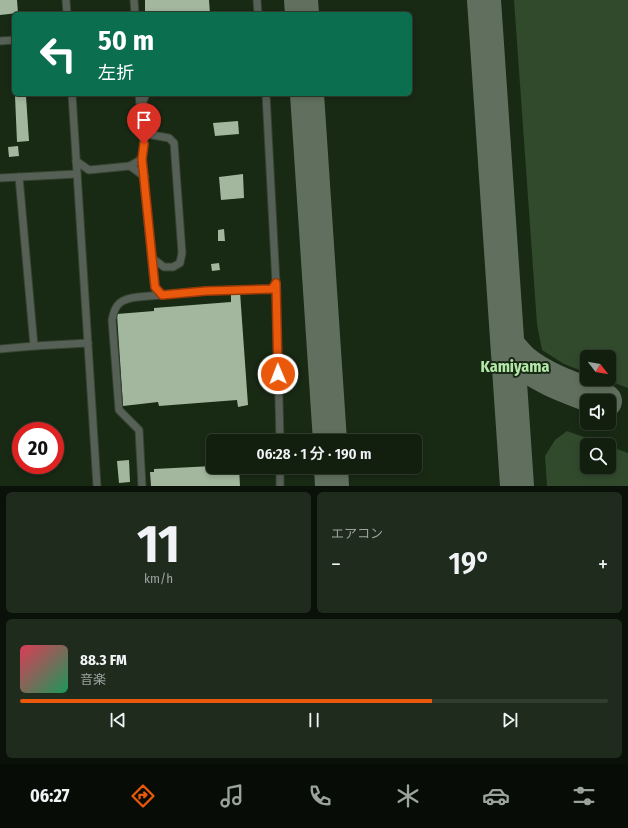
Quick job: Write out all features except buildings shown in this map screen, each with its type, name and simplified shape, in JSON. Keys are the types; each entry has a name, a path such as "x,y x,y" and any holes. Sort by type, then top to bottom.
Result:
{"lane":[{"path":"66,0 67,12"},
{"path":"134,0 135,12"},
{"path":"257,0 258,12"},
{"path":"0,40 12,40"},
{"path":"72,96 97,486"},
{"path":"139,96 144,144 142,159 153,273 155,287 162,295"},
{"path":"140,108 145,96"},
{"path":"266,96 276,283 280,434"},
{"path":"143,131 152,135 169,138 174,143 182,254 180,263 174,267 164,267 153,273"},
{"path":"144,144 152,135"},
{"path":"0,178 77,177 89,170 130,166 142,159"},
{"path":"76,161 89,170"},
{"path":"130,166 145,178"},
{"path":"19,177 34,346"},
{"path":"152,258 164,267"},
{"path":"142,486 139,430 119,410 112,320 119,303 127,298 206,291 272,289 276,283"},
{"path":"138,297 155,287"},
{"path":"0,349 88,343"},
{"path":"280,474 280,486"}],"green space":[{"path":"514,0 628,0 628,388 616,384 616,350 580,350 580,370 564,364 542,350 537,324"},
{"path":"567,431 586,438 580,438 580,474 616,474 616,449 628,453 628,486 547,486 545,456 555,440"}],"taxiway":[{"path":"301,0 302,12"},
{"path":"484,0 517,486"},
{"path":"307,96 330,434"},
{"path":"508,346 532,369 552,380 587,394"},
{"path":"331,474 332,486"}],"district":[{"name":"Kamiyama","path":"515,366"}],"route":[{"path":"144,144 142,159 155,287 162,295 206,291 272,289 276,283 278,374"}]}
